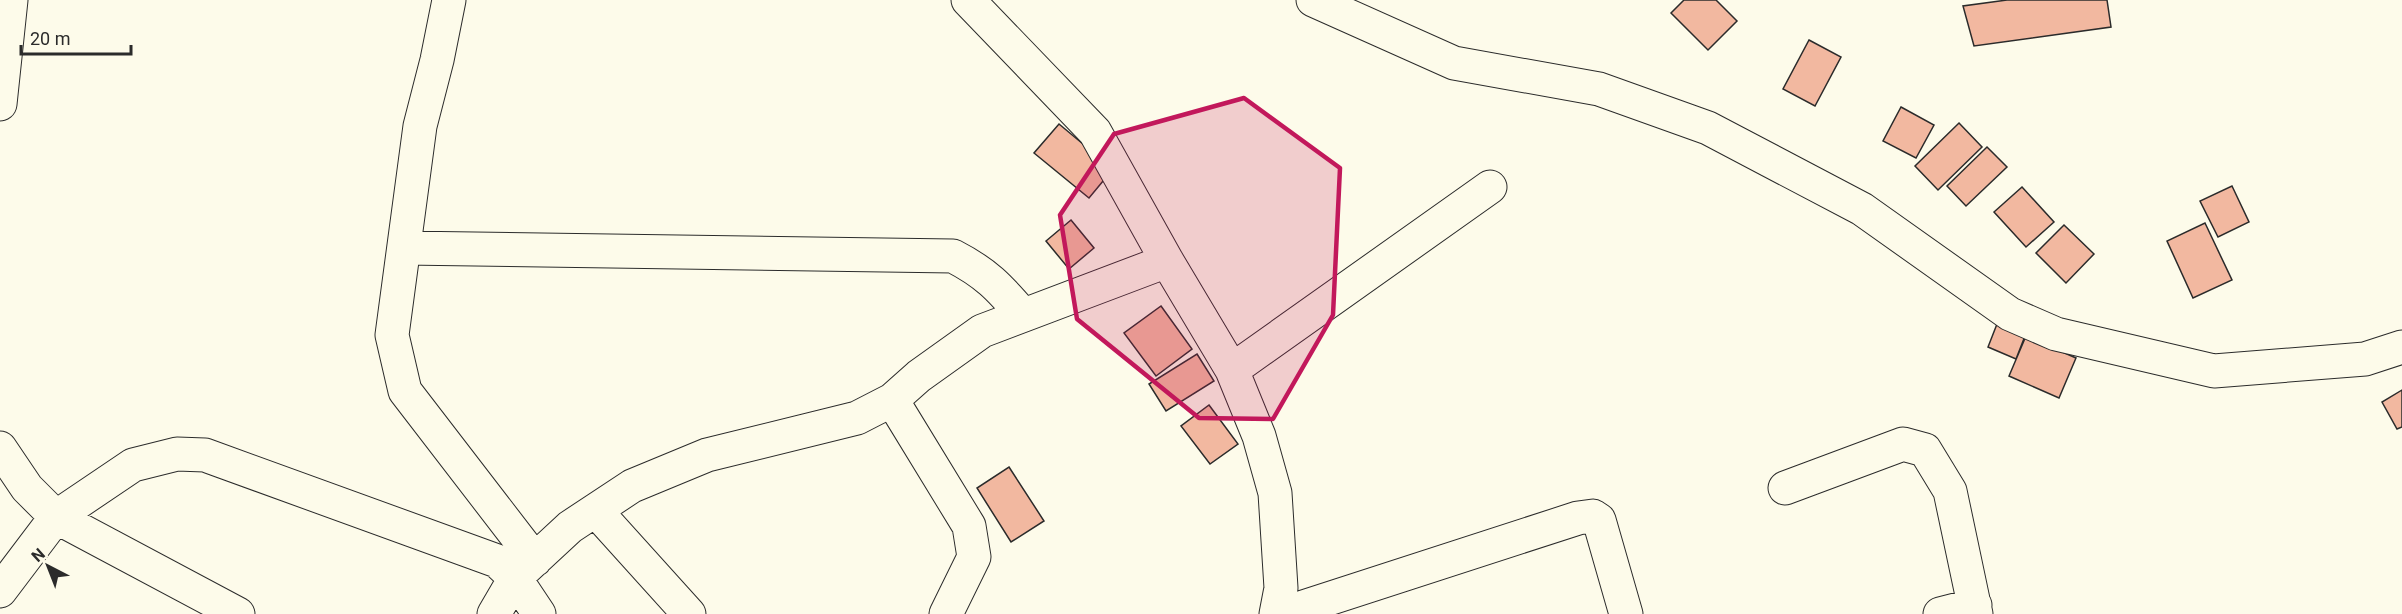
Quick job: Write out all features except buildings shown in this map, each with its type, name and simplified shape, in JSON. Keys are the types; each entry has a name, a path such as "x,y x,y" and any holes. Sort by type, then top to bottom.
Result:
{"street":[{"path":"0,104 11,0"},
{"path":"449,0 420,126 392,335 405,391 525,569 539,614"},
{"path":"968,0 1095,132 1167,261 1232,370 1259,436 1275,493 1281,588 1276,614"},
{"path":"1313,0 1454,63 1599,89 1708,128 1862,209 2010,314 2056,334 2214,371 2365,359 2402,347"},
{"path":"1232,370 1490,187"},
{"path":"404,248 952,256 977,268 993,280 1023,315"},
{"path":"494,614 525,569 570,527 632,486 707,455 857,418 892,400 919,376 982,331 1167,261"},
{"path":"892,400 969,526 974,557 946,614"},
{"path":"1785,488 1903,444 1925,450 1950,491 1976,609 1940,614"},
{"path":"0,448 27,488 56,517 237,614"},
{"path":"0,591 56,517 134,465 177,454 206,455 497,561 525,569"},
{"path":"596,511 689,614"},
{"path":"1282,614 1578,518 1593,516 1599,520 1626,614"}],"highlighted area":[{"path":"1244,98 1340,168 1333,315 1273,419 1199,418 1077,319 1060,215 1114,134"}]}
